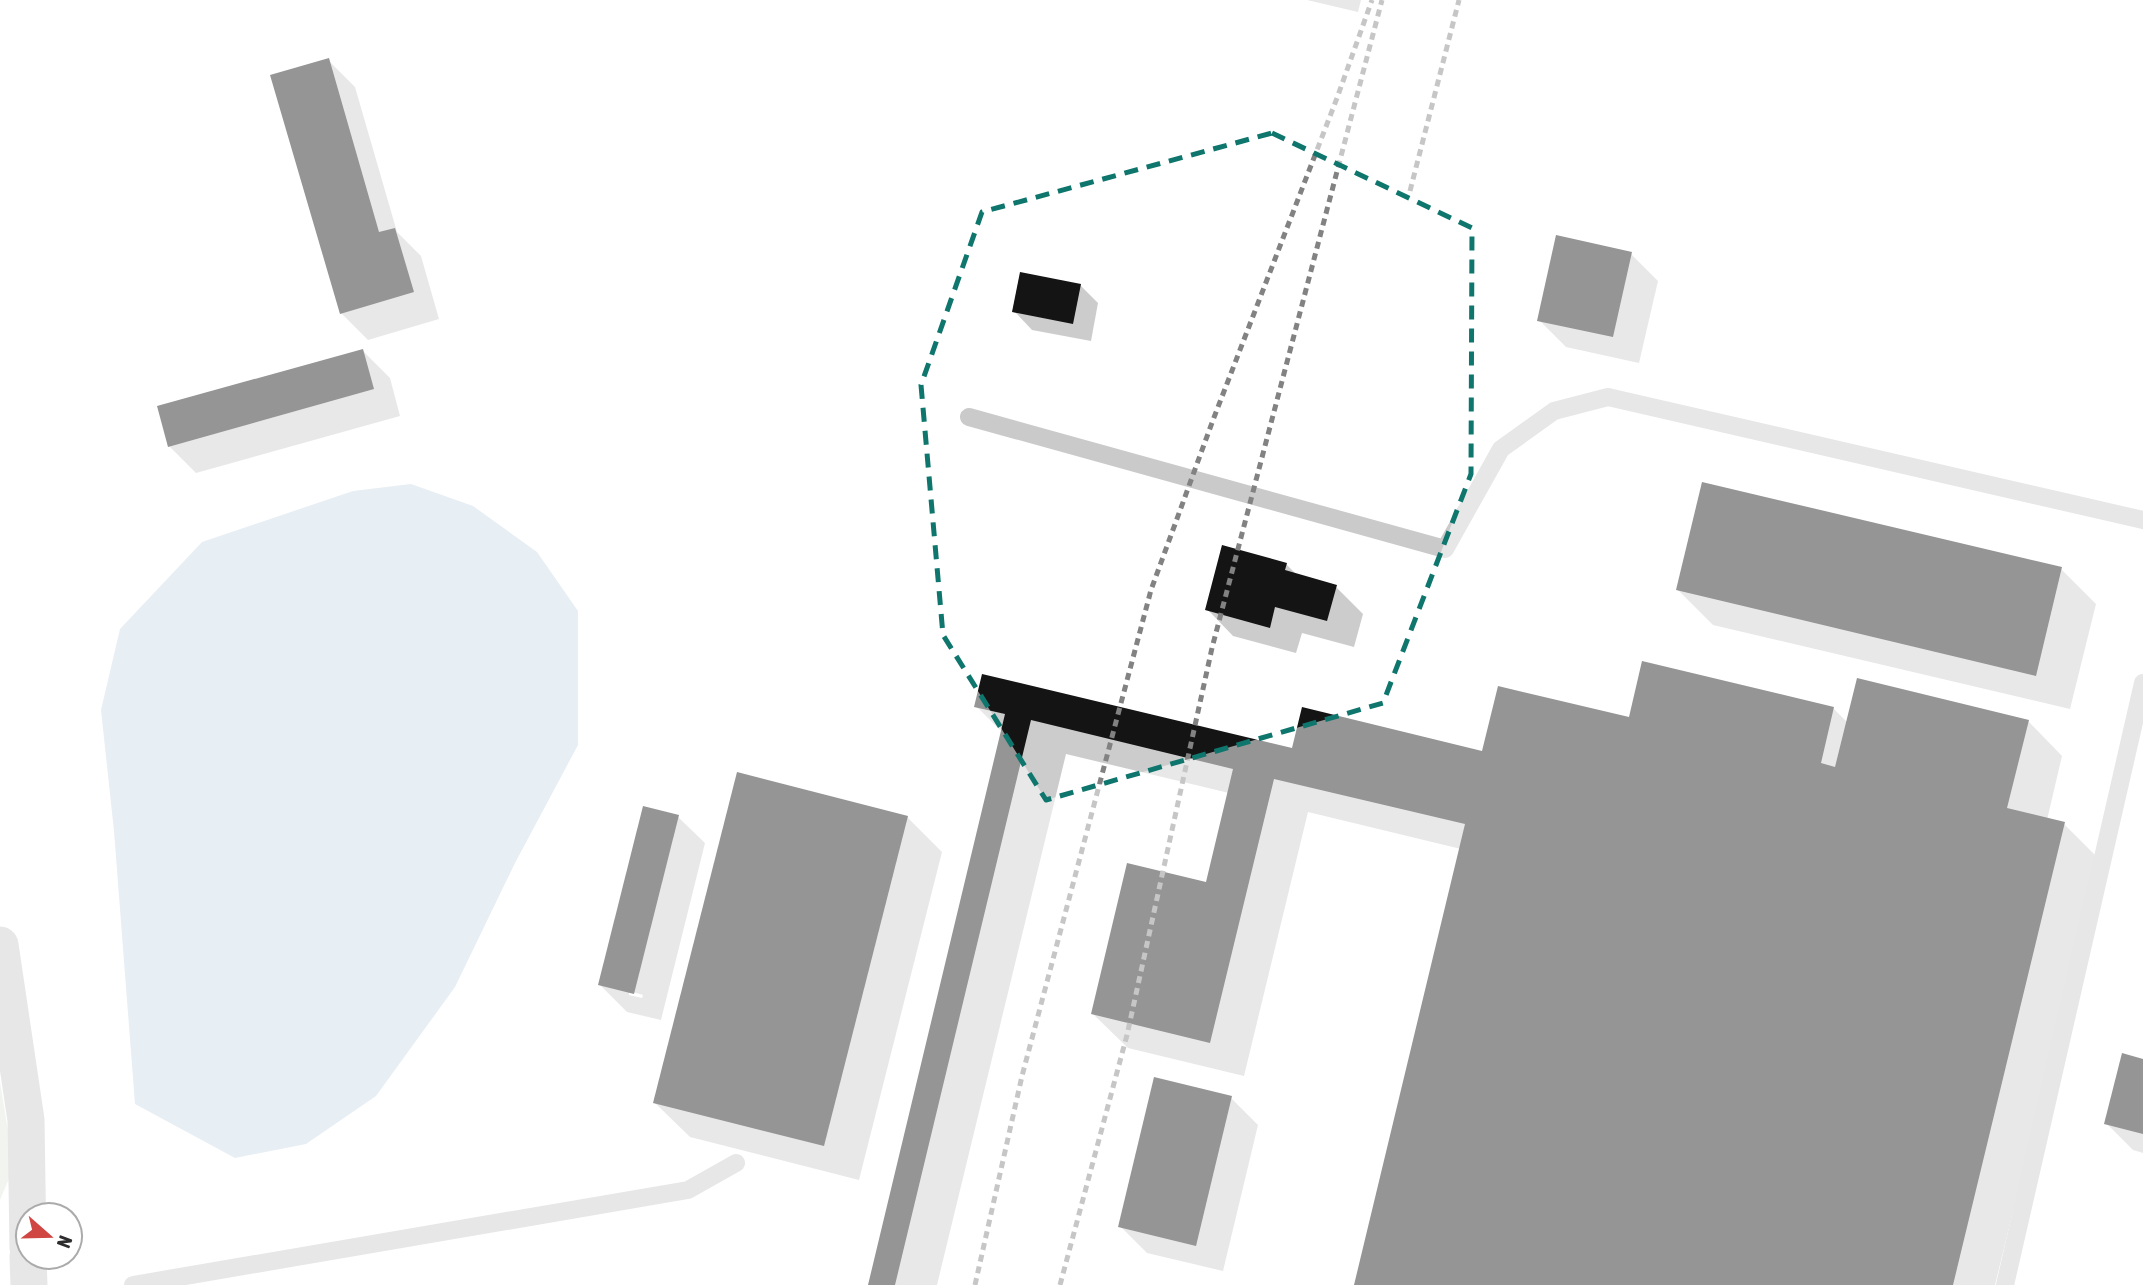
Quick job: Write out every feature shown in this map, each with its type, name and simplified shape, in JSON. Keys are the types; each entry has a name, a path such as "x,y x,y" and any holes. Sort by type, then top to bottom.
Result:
{"street":[{"path":"0,945 26,1120 27,1201"}],"lane":[{"path":"969,417 1445,550 1502,449 1554,411 1608,397 2143,520"},
{"path":"2005,1285 2143,683"},
{"path":"133,1285 688,1191 736,1163"}],"highlighted area":[{"path":"1272,133 1472,228 1471,474 1383,703 1046,800 943,635 921,385 982,212"}],"shaded area":[{"path":"0,1082 14,1167 0,1200"}],"water":[{"path":"411,484 473,506 537,552 578,611 578,745 515,863 455,987 376,1096 306,1144 235,1158 135,1104 114,831 101,710 120,629 202,542 353,491"}],"building":[{"path":"329,58 379,232 395,228 414,292 340,314 270,75"},
{"path":"1556,235 1632,252 1613,337 1537,321"},
{"path":"1020,272 1081,284 1073,324 1012,312"},
{"path":"363,349 374,389 168,447 157,406"},
{"path":"1702,482 2062,567 2036,676 1676,590"},
{"path":"1222,545 1287,563 1285,570 1337,585 1327,621 1275,607 1270,628 1205,610"},
{"path":"1642,661 1834,707 1821,763 1835,767 1857,678 2029,720 2007,808 2065,822 1953,1285 1354,1285 1465,824 1274,779 1210,1043 1091,1014 1127,863 1206,882 1233,769 1031,720 895,1285 868,1285 1005,714 974,707 982,674 1292,748 1302,707 1482,751 1498,686 1629,717"},
{"path":"737,772 908,816 824,1146 653,1103"},
{"path":"643,806 679,815 634,994 598,985"},
{"path":"2122,1053 2143,1059 2143,1134 2104,1124"},
{"path":"1154,1077 1232,1096 1196,1246 1118,1227"}],"railway":[{"path":"975,1285 1022,1076 1151,590 1372,0"},
{"path":"1060,1285 1127,1035 1212,648 1382,0"},
{"path":"1410,191 1459,0"}]}
